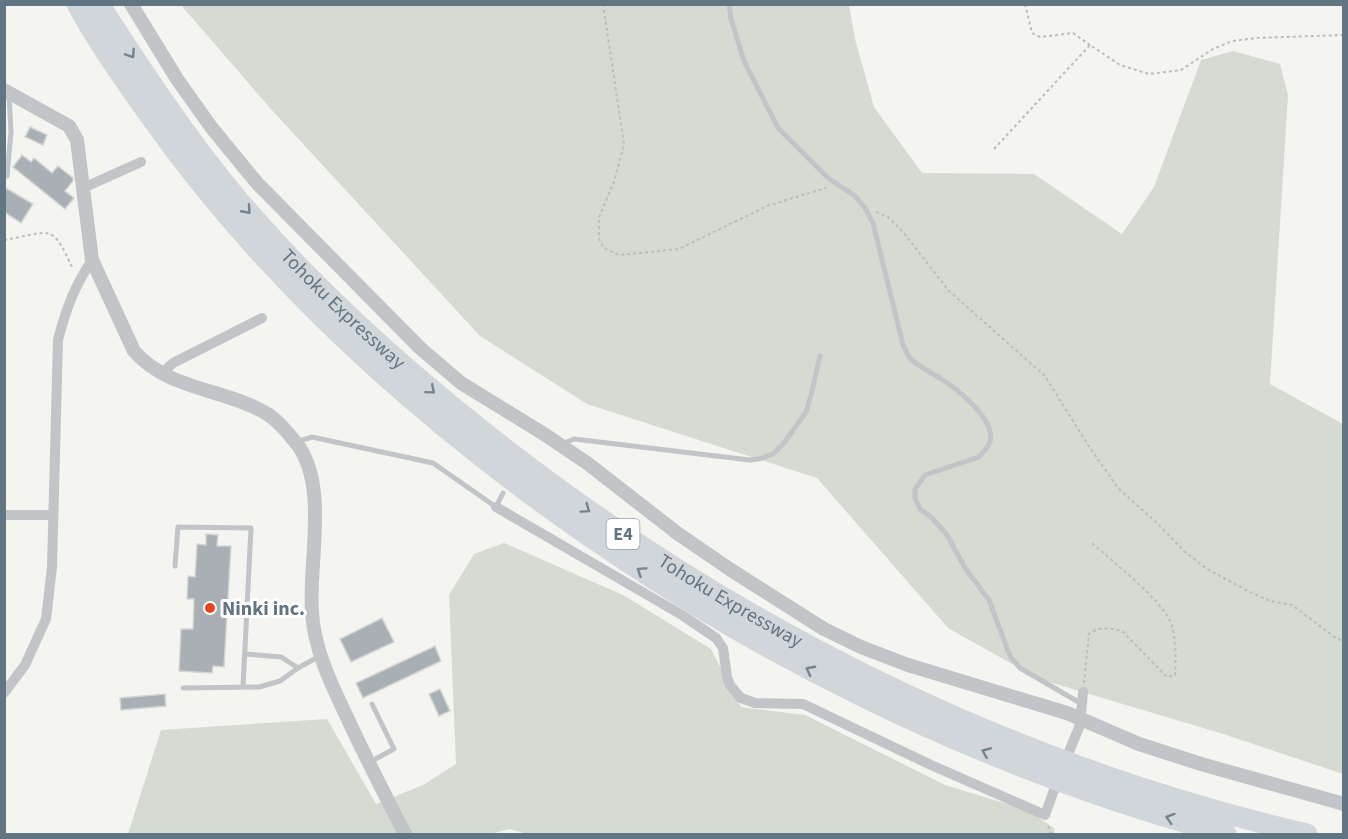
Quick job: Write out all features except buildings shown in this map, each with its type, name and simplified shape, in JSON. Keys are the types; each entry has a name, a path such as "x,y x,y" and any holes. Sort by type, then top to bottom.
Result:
{"highway":[{"name":"Tohoku Expressway","path":"77,4 124,80 180,159 276,271 336,332 411,399 492,466 571,524 652,579 742,634 820,676 910,719 997,756 1100,795 1226,834"},
{"name":"Tohoku Expressway","path":"99,4 141,70 195,145 240,201 292,259 393,358 505,450 590,512 662,561 755,617 830,658 925,704 999,736 1102,775 1198,806 1307,834"}],"street":[{"path":"131,4 177,79 211,127 257,183 420,348 461,383 544,438 560,445 676,533 824,628 861,647 908,665 1082,710 1139,744 1344,804"},
{"path":"7,91 69,126 77,140 92,260 134,351 144,362 161,374 265,412 296,442 308,466 313,488 312,612 320,656 405,834"},
{"path":"83,188 141,162"},
{"path":"4,693 25,665 46,619 52,567 58,340 66,308 77,281 92,260"},
{"path":"161,374 173,363 262,318"},
{"path":"496,507 717,638 723,648 730,685 741,698 755,703 803,704 1045,816 1082,710"},
{"path":"4,515 53,515"}],"lane":[{"path":"729,4 744,61 778,128 803,154 855,196 873,223 903,345 909,357 964,397 980,411 988,423 990,442 979,456 925,475 915,489 915,498 920,509 933,518 947,535 965,568 989,600 1010,656 1020,668 1082,710"},
{"path":"7,91 11,132 7,176"},
{"path":"560,445 574,439 759,459 772,454 784,443 806,412 820,356"},
{"path":"296,442 312,437 433,463 496,507 504,493"},
{"path":"175,566 178,527 251,528 243,687"},
{"path":"246,654 281,657 298,668"},
{"path":"183,688 259,687 280,681 320,656"},
{"path":"369,762 394,749 372,704"}],"path":[{"path":"603,4 624,144 614,182 599,217 599,239 604,248 619,255 679,249 767,206 838,184"},
{"path":"1025,4 1032,33 1040,37 1073,33 1120,64 1149,74 1181,70 1213,49 1232,41 1344,35"},
{"path":"994,149 1090,45"},
{"path":"865,208 888,217 903,232 949,291 1045,376 1118,488 1184,551 1207,569 1248,591 1270,601 1292,605 1337,639 1344,641"},
{"path":"4,240 38,232 55,235 63,246 77,281"},
{"path":"1082,710 1089,634 1093,630 1115,628 1123,632 1167,676 1174,675 1175,664 1171,623 1165,614 1152,598 1092,543"}],"shaded area":[{"path":"181,5 849,5 855,39 874,107 922,173 1034,174 1122,234 1154,187 1201,60 1233,51 1280,64 1288,95 1270,384 1343,424 1343,774 1220,733 1039,679 948,628 817,478 587,404 480,336 270,108"},
{"path":"504,543 623,595 711,649 741,707 805,715 945,785 1027,810 1054,828 1055,834 527,834 510,829 490,834 128,834 161,730 327,719 376,804 423,785 456,764 449,595 474,554"}],"place":[{"name":"Ninki inc.","path":"210,608"}]}
